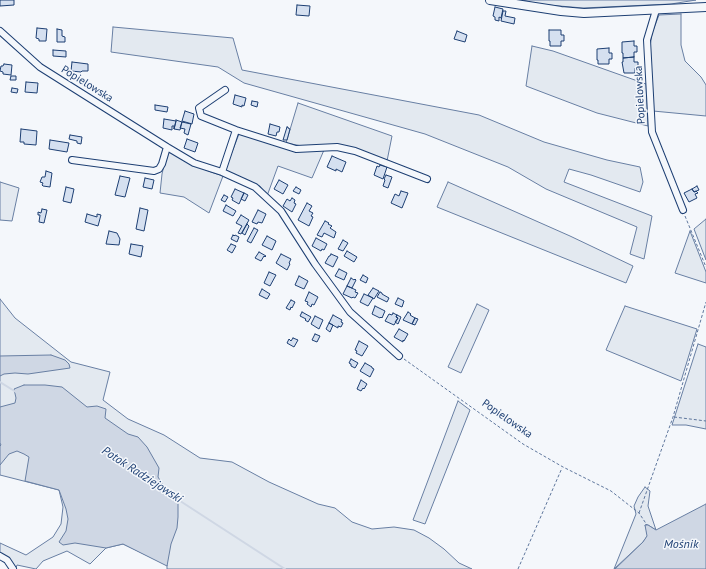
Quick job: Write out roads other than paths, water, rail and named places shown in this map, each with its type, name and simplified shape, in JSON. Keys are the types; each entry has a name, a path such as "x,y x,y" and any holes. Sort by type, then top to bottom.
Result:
{"street":[{"path":"490,0 578,13 706,7"},
{"name":"Popielowska","path":"656,10 647,40 652,132 683,210"},
{"name":"Popielowska","path":"0,31 40,67 194,163 222,172 254,187 281,211 315,264 350,312 399,356"},
{"path":"225,90 199,108 201,116 236,130 296,149 337,147 355,151 427,179"},
{"path":"222,172 236,130"},
{"path":"72,160 154,171 159,169 162,164 168,147"},
{"path":"0,556 7,560 13,569"}],"water":[{"path":"51,355 65,360 69,364 70,368 28,374 4,374 0,376 0,356"},
{"path":"24,385 62,387 87,407 97,406 106,409 105,418 128,434 138,437 147,447 159,468 158,477 163,485 176,495 178,503 177,528 171,544 167,566 123,544 106,548 75,543 63,545 59,542 66,531 68,519 59,490 25,481 29,457 17,451 9,454 0,465 0,407 15,403 16,398 14,389"},
{"name":"Mośnik","path":"706,504 706,569 615,569 643,542 647,536 645,525 648,525 656,530"}],"waterway":[{"name":"Potok Radziejowski","path":"0,382 16,392"},
{"name":"Potok Radziejowski","path":"174,497 285,569"}]}
